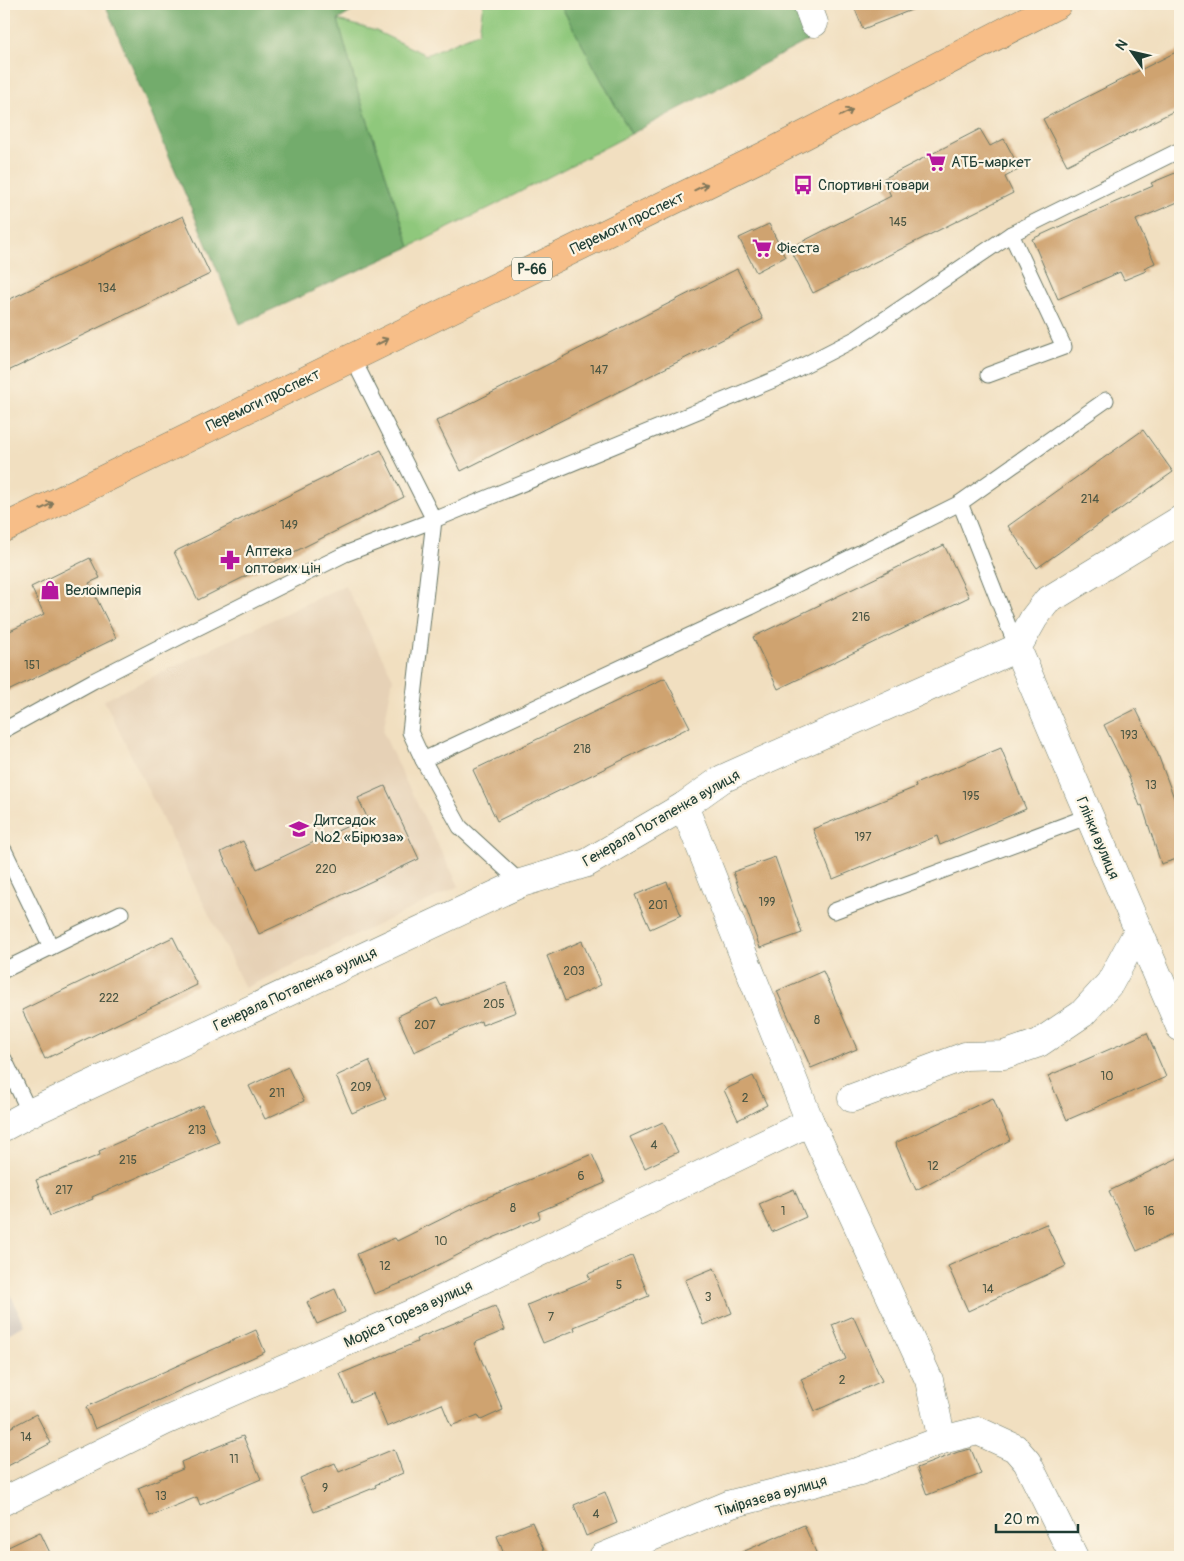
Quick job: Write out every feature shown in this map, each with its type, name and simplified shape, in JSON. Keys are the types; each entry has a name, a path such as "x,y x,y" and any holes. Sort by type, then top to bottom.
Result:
{"main road":[{"name":"Перемоги проспект","path":"4,528 768,154 1058,4"}],"street":[{"path":"1017,648 1034,618 1047,601 1180,520"},
{"name":"Генерала Потапенка вулиця","path":"4,1127 30,1113 521,883 587,863 684,806 722,779 1017,648"},
{"name":"Глінки вулиця","path":"1017,648 1180,1027"},
{"path":"684,806 810,1122 929,1380 942,1440"},
{"path":"852,1098 965,1056 1004,1054 1039,1044 1082,1014 1110,983 1138,931"},
{"name":"Моріса Тореза вулиця","path":"4,1501 163,1422 416,1312 810,1122"},
{"name":"Тімірязєва вулиця","path":"603,1557 731,1504 860,1472 942,1440 978,1430 1015,1448 1027,1462 1074,1557"}],"lane":[{"path":"4,730 152,651 345,554 434,520 783,376 857,338 1011,234 1180,150"},
{"path":"988,375 1064,347 1011,234"},
{"path":"352,357 434,520 410,732 423,760 460,827 521,883"},
{"path":"423,760 742,611 960,503 1106,400"},
{"path":"960,503 1017,648"},
{"path":"834,911 1089,816"},
{"path":"4,850 51,947"},
{"path":"4,970 121,913"},
{"path":"4,1059 30,1113"}],"shaded area":[{"name":"Дитсадок №2 «Бірюза»","path":"345,585 393,678 383,732 401,772 459,886 245,988 104,700"},
{"path":"4,1281 25,1325 4,1336"}],"green space":[{"path":"105,4 364,4 338,20 357,89 410,247 240,324"},
{"path":"483,4 560,4 631,134 410,247 357,89 338,20 376,31 426,55 479,32"},
{"path":"560,4 795,4 809,40 631,134"}],"building":[{"path":"853,4 923,4 924,5 863,29"},
{"path":"1180,50 1180,108 1067,165 1043,119"},
{"path":"980,129 990,146 1004,139 1020,169 1005,177 1013,193 813,293 790,248 891,196 883,179"},
{"path":"1180,171 1180,201 1136,220 1155,263 1144,268 1146,271 1124,280 1120,272 1058,299 1032,239 1153,186 1151,183"},
{"path":"183,216 210,274 4,373 4,302"},
{"name":"Фієста","path":"769,224 785,257 756,272 739,238"},
{"path":"737,269 763,319 461,471 436,421"},
{"path":"1143,430 1173,472 1037,568 1008,526"},
{"path":"381,450 404,497 198,600 174,552"},
{"path":"944,545 969,597 778,689 753,637"},
{"path":"90,558 100,578 89,583 116,638 4,693 4,634 44,614 31,587"},
{"path":"665,678 690,727 497,821 473,770"},
{"path":"1136,709 1157,752 1180,814 1180,858 1161,864 1142,805 1140,806 1127,772 1104,725"},
{"path":"1001,748 1026,809 940,845 937,836 833,879 813,829 916,787 915,784"},
{"path":"385,786 419,859 259,934 221,852 243,841 257,869 367,817 358,798"},
{"path":"775,857 802,933 760,948 733,872"},
{"path":"667,882 681,915 650,929 635,895"},
{"path":"173,937 197,985 45,1059 22,1010"},
{"path":"582,941 601,985 565,1001 547,956"},
{"path":"823,971 857,1049 811,1068 777,991"},
{"path":"506,983 516,1012 482,1025 481,1021 414,1052 398,1016 437,998 441,1006"},
{"path":"1147,1033 1166,1077 1067,1120 1048,1076"},
{"path":"369,1061 386,1099 352,1113 336,1076"},
{"path":"288,1067 304,1101 265,1119 249,1086"},
{"path":"753,1076 767,1105 738,1120 724,1090"},
{"path":"993,1098 1010,1140 916,1190 895,1143"},
{"path":"203,1105 219,1142 92,1197 93,1199 50,1216 36,1180 100,1155 99,1151"},
{"path":"663,1122 678,1152 645,1168 630,1137"},
{"path":"592,1154 605,1183 538,1212 540,1218 481,1243 409,1280 374,1294 357,1254 395,1238 397,1241 476,1202"},
{"path":"1180,1157 1180,1231 1137,1251 1109,1191"},
{"path":"794,1189 806,1217 772,1232 759,1204"},
{"path":"1046,1224 1066,1266 968,1311 948,1266"},
{"path":"632,1256 649,1296 574,1327 575,1330 543,1343 527,1305 590,1279 588,1274"},
{"path":"714,1268 732,1313 703,1325 685,1280"},
{"path":"335,1289 345,1312 317,1324 307,1302"},
{"path":"495,1306 505,1330 474,1343 503,1410 481,1420 478,1415 451,1426 442,1404 387,1427 373,1393 352,1402 340,1374 417,1342 416,1339"},
{"path":"853,1316 882,1381 815,1411 801,1379 846,1359 832,1325"},
{"path":"256,1330 265,1352 95,1429 86,1407"},
{"path":"36,1414 51,1443 4,1468 4,1431"},
{"path":"243,1436 261,1479 200,1505 197,1497 150,1516 138,1488 183,1469 181,1462"},
{"path":"394,1449 403,1473 375,1485 376,1487 314,1512 300,1478 335,1463 339,1472"},
{"path":"971,1449 981,1474 927,1495 917,1468"},
{"path":"605,1492 617,1523 586,1536 574,1505"},
{"path":"532,1522 547,1557 505,1557 497,1536"},
{"path":"804,1525 818,1557 731,1557"},
{"path":"40,1532 52,1557 4,1557 4,1549"}],"place":[{"name":"АТБ-маркет","path":"936,162"},
{"name":"Спортивні товари","path":"803,185"},
{"name":"Фієста","path":"762,248"},
{"name":"Аптека оптових цін","path":"230,560"},
{"name":"Велоімперія","path":"50,590"},
{"name":"Дитсадок №2 «Бірюза»","path":"299,829"}]}
